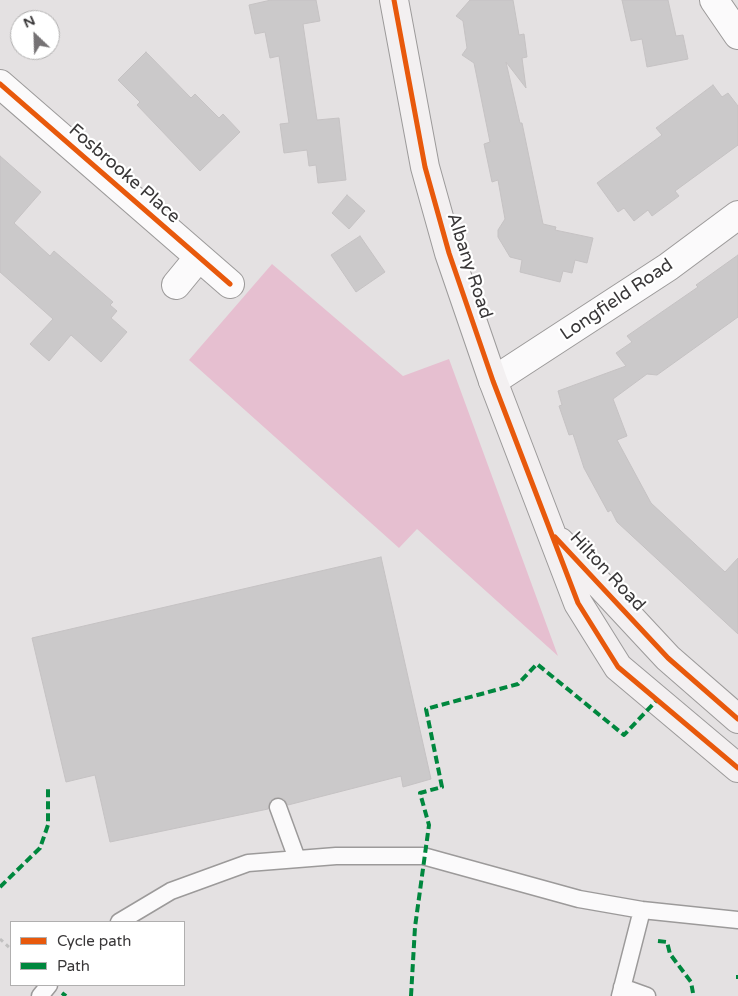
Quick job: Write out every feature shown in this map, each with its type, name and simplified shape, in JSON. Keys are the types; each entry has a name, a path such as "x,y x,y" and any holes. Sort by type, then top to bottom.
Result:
{"street":[{"name":"Albany Road","path":"394,0 425,167 449,253 493,381 550,532"},
{"path":"714,0 738,35"},
{"name":"Fosbrooke Place","path":"0,84 230,284"},
{"name":"Longfield Road","path":"493,381 668,267 738,215"},
{"path":"176,285 199,257"},
{"name":"Hilton Road","path":"550,532 668,658 738,719"},
{"name":"Hilton Road","path":"550,532 578,603 618,667 738,768"}],"lane":[{"path":"278,807 298,859"},
{"path":"121,921 171,891 248,863 336,856 423,856 579,898 642,910 738,920"},
{"path":"642,910 621,991 646,996"},
{"path":"40,996 48,986"}],"path":[{"path":"0,939 10,948"}],"shaded area":[{"path":"272,264 403,376 449,359 558,656 417,529 399,548 189,360"}],"building":[{"path":"271,0 316,0 320,21 303,24 317,120 339,118 346,180 318,183 316,165 309,166 307,150 284,153 280,124 289,123 279,56 270,58 265,32 255,34 249,5"},
{"path":"470,0 513,0 519,35 524,34 527,57 522,58 526,88 506,62 520,123 522,123 543,224 556,227 555,230 593,238 587,263 575,260 572,273 563,271 560,282 520,272 522,260 510,257 498,237 498,230 505,219 498,180 492,182 484,144 490,142 474,63 462,55 467,48 463,21 456,16"},
{"path":"622,0 668,0 676,36 683,35 688,59 647,67 642,39 631,41"},
{"path":"146,52 191,98 195,94 219,118 223,114 240,132 200,171 137,105 140,102 118,80"},
{"path":"713,85 722,97 728,93 738,106 738,145 675,191 679,196 652,216 648,210 634,221 624,208 618,212 597,183 662,135 656,128"},
{"path":"0,156 41,192 14,223 50,256 54,251 113,302 110,305 117,311 111,318 127,332 101,362 71,335 49,361 30,344 53,319 0,272"},
{"path":"347,195 365,211 349,229 332,213"},
{"path":"360,236 385,272 356,292 331,255"},
{"path":"738,255 738,317 657,375 647,374 613,399 627,436 617,440 651,503 725,572 738,558 738,634 617,522 611,510 608,512 584,468 573,434 569,435 559,406 562,405 558,391 626,366 616,353 632,342 627,336 698,287 696,285"},
{"path":"381,557 431,779 403,787 401,776 288,805 284,799 275,798 270,801 268,809 110,842 95,775 66,782 32,638"}],"marked path":[{"path":"411,996 415,927 429,825 420,793 442,787 426,709 518,684 537,664 624,735 657,700"},
{"path":"0,887 40,848 48,825 48,788"},
{"path":"658,941 667,942 670,954 691,982 693,993"},
{"path":"62,993 66,996"}],"cycle path":[{"path":"394,0 425,167 449,253 493,381 578,603 618,667 738,768"},
{"path":"0,84 230,284"},
{"path":"555,537 668,658 738,719"}]}
